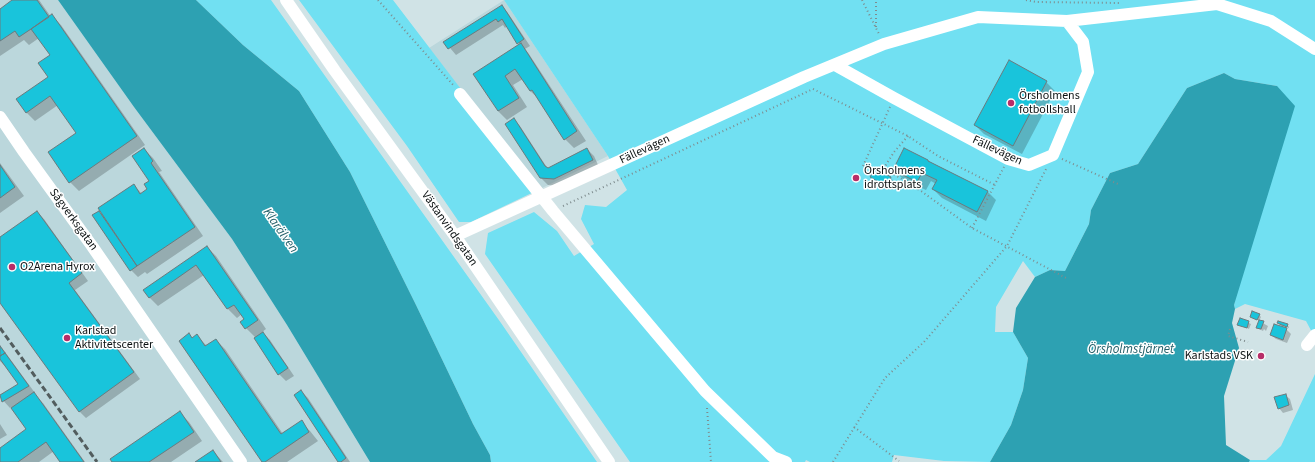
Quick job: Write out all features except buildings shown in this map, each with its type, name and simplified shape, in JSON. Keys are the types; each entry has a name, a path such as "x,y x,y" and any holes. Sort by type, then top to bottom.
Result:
{"street":[{"name":"Västanvindsgatan","path":"286,0 455,236 609,462"},
{"name":"Fällevägen","path":"455,236 804,77 884,44 978,17 1068,21 1218,4 1271,21 1315,49"},
{"path":"1053,155 1088,72 1083,42 1068,21"},
{"name":"Fällevägen","path":"835,65 1008,158 1029,165 1053,155"},
{"path":"460,94 553,211 705,391 773,457 786,462"},
{"name":"Sågverksgatan","path":"0,117 101,259 241,462"},
{"path":"1307,345 1315,335"}],"path":[{"path":"378,0 460,94"},
{"path":"862,0 884,44"},
{"path":"876,0 876,28"},
{"path":"1026,0 1036,2 1124,3"},
{"path":"553,211 813,89 908,136 938,156 995,185"},
{"path":"863,166 894,98"},
{"path":"908,136 894,152 884,168 921,191 972,228 1068,279"},
{"path":"833,462 885,378 924,342 1006,246 1053,155 1118,184"},
{"path":"972,228 1008,158"},
{"path":"1230,329 1228,336 1248,342"},
{"path":"705,391 711,462"},
{"path":"854,428 899,461"}],"shaded area":[{"path":"0,0 58,0 134,107 232,239 287,325 370,462 0,462"},
{"path":"196,0 271,0 501,323 597,462 491,462 490,455 473,424 350,172 299,91 243,45"},
{"path":"299,0 393,0 538,190 471,222 459,222 407,146"},
{"path":"504,0 608,156 538,190 429,48"},
{"path":"504,0 1315,0 1315,338 1306,321 1245,304 1235,309 1234,305 1277,86 1235,79 1224,73 1187,88 1138,164 1110,173 1091,210 1089,224 1065,271 1050,270 1035,277 1023,261 996,307 995,332 1013,332 1028,358 1023,390 1011,425 990,462 944,461 894,455 892,462 810,462 806,460 805,462 630,462 485,254 488,233 534,212 557,231 574,256 594,244 581,219 585,205 606,207 627,190 608,156"},
{"path":"1315,374 1315,462 1249,462 1250,460 1266,460 1281,446"}],"water":[{"name":"Klarälven","path":"58,0 196,0 243,45 299,91 350,172 473,424 490,455 491,462 370,462 287,325 232,239 134,107"},
{"name":"Örsholmstjärnet","path":"1224,73 1235,79 1277,86 1295,106 1234,305 1235,309 1232,323 1239,348 1224,396 1226,445 1250,460 1249,462 990,462 1011,425 1023,390 1028,358 1013,332 1016,308 1035,277 1050,270 1065,271 1089,224 1091,210 1110,173 1138,164 1187,88"}],"railway":[{"path":"0,328 97,462"}],"place":[{"name":"Örsholmens fotbollshall","path":"1011,103"},
{"name":"Örsholmens idrottsplats","path":"856,178"},
{"name":"O2Arena Hyrox","path":"12,267"},
{"name":"Karlstad Aktivitetscenter","path":"67,338"},
{"name":"Karlstads VSK","path":"1261,356"}]}
